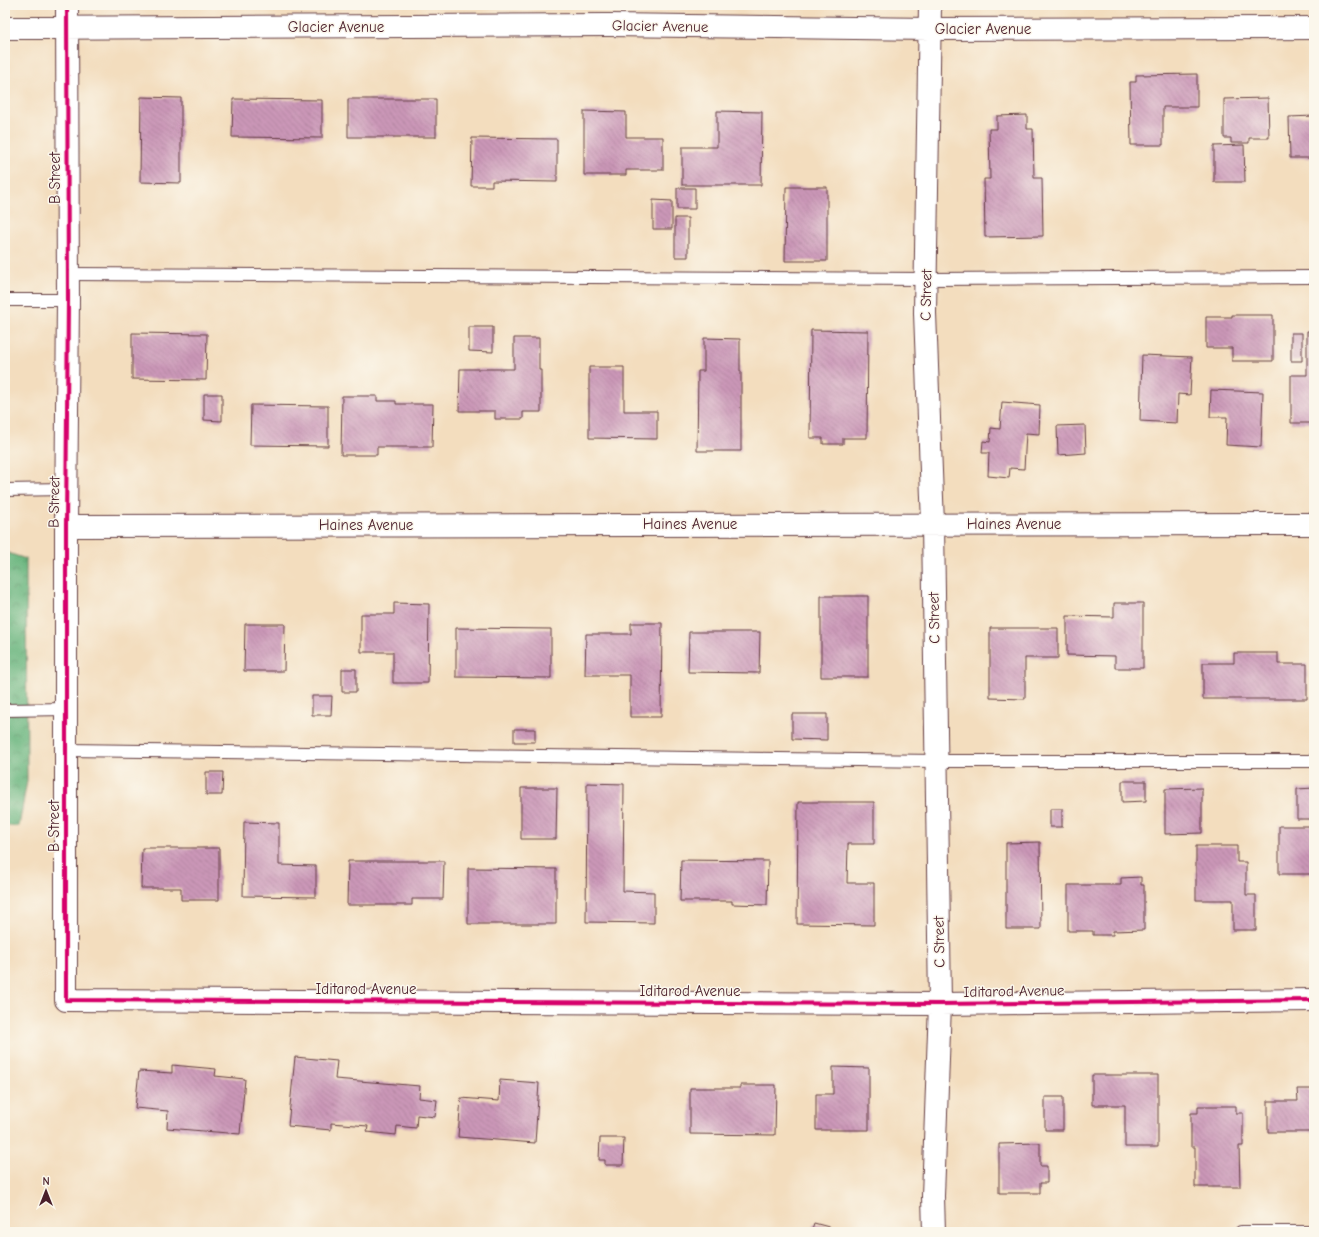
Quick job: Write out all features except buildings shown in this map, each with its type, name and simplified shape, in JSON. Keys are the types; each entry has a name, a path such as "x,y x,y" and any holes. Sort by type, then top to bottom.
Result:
{"street":[{"name":"B Street","path":"66,1000 66,489 68,300 67,5"},
{"name":"C Street","path":"930,5 931,29 925,313 933,524 940,1004 933,1196 934,1232"},
{"name":"Glacier Avenue","path":"5,28 609,25 931,29 1314,28"},
{"name":"Haines Avenue","path":"66,526 1314,524"},
{"name":"Iditarod Avenue","path":"66,1000 940,1004 1314,1000"}],"lane":[{"path":"68,274 926,279 1314,277"},
{"path":"5,300 68,300"},
{"path":"5,490 66,489"},
{"path":"5,710 66,710"},
{"path":"66,750 937,761 1314,761"},
{"path":"1241,1232 1314,1232"}],"green space":[{"path":"5,552 26,559 27,781 19,826 5,826"}],"cycle path":[{"path":"67,5 68,300 66,526 66,1000 940,1004 1314,1000"}]}
